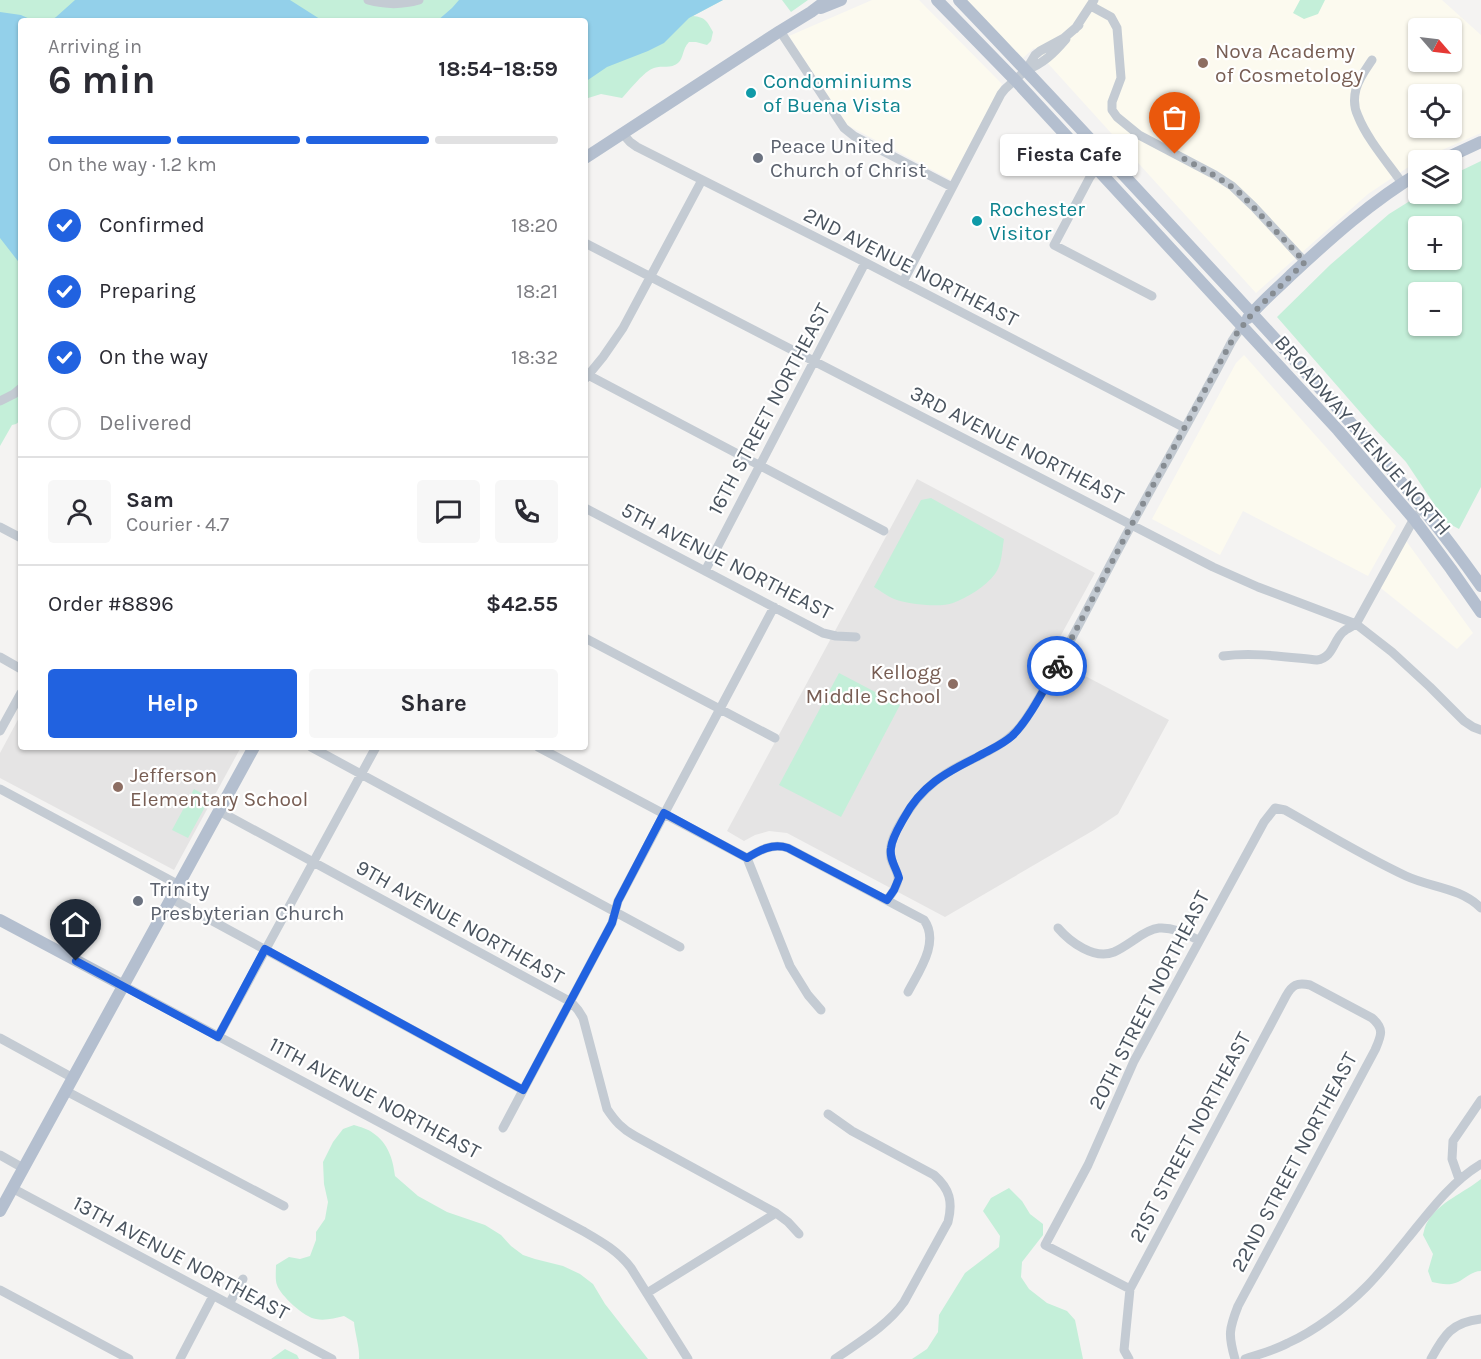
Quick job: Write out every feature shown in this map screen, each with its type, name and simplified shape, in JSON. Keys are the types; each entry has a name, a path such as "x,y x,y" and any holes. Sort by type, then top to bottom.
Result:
{"main road":[{"path":"588,156 827,0"},
{"path":"811,12 841,0"},
{"name":"BROADWAY AVENUE NORTH","path":"937,0 1097,168 1338,430 1414,519 1481,612"},
{"name":"BROADWAY AVENUE NORTH","path":"959,0 1350,421 1421,506 1481,586"},
{"path":"1462,151 1481,142"},
{"path":"1242,326 1305,262 1353,219 1408,179"},
{"path":"0,1211 252,750"},
{"name":"11TH AVENUE NORTHEAST","path":"0,920 124,986"}],"street":[{"path":"368,0 391,4 419,0"},
{"path":"903,282 1001,94 1026,70 1039,65 1059,48 1079,25 1092,3 1110,17 1117,28 1120,78 1112,102 1112,110 1116,117 1139,135 1232,186 1305,262"},
{"path":"1026,70 1035,55 1064,38 1079,25"},
{"path":"780,31 844,128 854,136 952,187"},
{"path":"1372,60 1356,90 1357,114 1364,129 1402,183"},
{"name":"2ND AVENUE NORTHEAST","path":"623,134 637,147 1185,428"},
{"path":"1108,159 1090,177 1054,245 1152,296"},
{"path":"588,376 613,343 702,180"},
{"name":"3RD AVENUE NORTHEAST","path":"588,245 1213,567 1258,588 1356,624 1415,673 1464,721 1481,729"},
{"name":"16TH STREET NORTHEAST","path":"705,571 865,263"},
{"path":"887,900 899,878 892,863 891,847 907,812 921,792 957,767 1000,745 1022,724 1059,662 1132,524 1242,326"},
{"path":"588,378 884,531"},
{"path":"0,400 18,391"},
{"path":"1224,656 1238,654 1317,660 1326,657 1340,634 1356,624 1421,506"},
{"name":"5TH AVENUE NORTHEAST","path":"588,510 824,633 856,637"},
{"path":"0,526 18,536"},
{"path":"502,1128 571,1002 612,923 618,901 774,607"},
{"path":"588,640 775,738"},
{"path":"0,657 18,667"},
{"path":"0,731 18,698"},
{"path":"316,750 680,947"},
{"path":"218,1037 374,750"},
{"path":"544,750 747,858 790,966 821,1010"},
{"path":"0,789 179,885"},
{"name":"20TH STREET NORTHEAST","path":"1130,1289 1045,1245 1088,1165 1134,1061 1198,940 1264,822 1275,808 1285,810 1408,877 1466,896 1481,908"},
{"name":"9TH AVENUE NORTHEAST","path":"219,811 571,1002 583,1018 607,1109 615,1121 629,1132 776,1213 799,1234"},
{"path":"747,858 763,849 782,846 924,920 930,940 925,958 908,992"},
{"path":"172,898 523,1090"},
{"path":"1058,928 1069,940 1096,953 1106,954 1115,952 1156,928 1180,931 1198,940"},
{"name":"21ST STREET NORTHEAST","path":"1129,1359 1124,1350 1130,1289 1289,990 1301,983 1310,985 1341,1001"},
{"name":"11TH AVENUE NORTHEAST","path":"124,986 613,1249 623,1258 647,1293 688,1359"},
{"name":"22ND STREET NORTHEAST","path":"1235,1359 1230,1328 1238,1306 1380,1039 1381,1030 1378,1023 1341,1001"},
{"path":"0,1038 73,1078"},
{"path":"66,1091 284,1206"},
{"path":"1459,1179 1452,1159 1453,1141 1481,1100"},
{"path":"828,1114 852,1131 934,1175 943,1182 951,1201 948,1222 904,1302 890,1320 835,1359"},
{"path":"0,1155 23,1167"},
{"path":"1245,1359 1290,1343 1349,1302 1384,1267 1436,1203 1459,1179 1481,1164"},
{"name":"13TH AVENUE NORTHEAST","path":"12,1188 332,1359"},
{"path":"647,1293 776,1213"},
{"path":"229,1304 243,1279"},
{"path":"0,1290 129,1359"},
{"path":"180,1359 213,1296"},
{"path":"1431,1359 1441,1341 1458,1324 1481,1319"}],"shaded area":[{"path":"872,0 919,0 1002,84 951,180 847,125 789,36"},
{"path":"965,0 1442,0 1481,35 1481,133 1442,150 1408,150 1408,167 1368,194 1256,293 1034,48 1023,58"},
{"path":"1244,355 1396,526 1368,576 1243,511 1220,555 1152,519 1236,363"},
{"name":"Kellogg Middle School","path":"917,479 1095,573 1049,657 1169,720 1118,814 945,917 787,833 769,831 744,841 727,831"},
{"path":"1404,538 1473,633 1457,649 1377,585"},
{"name":"Jefferson Elementary School","path":"18,720 18,750 239,750 174,870 0,778 0,753"}],"green space":[{"path":"0,0 723,0 693,16 705,20 713,32 711,41 707,45 689,42 678,63 650,70 622,98 601,94 588,98 588,18 18,18 18,422 12,425 0,446"},
{"path":"782,0 808,0 791,12"},
{"path":"1300,0 1325,0 1318,14 1304,19 1293,13"},
{"path":"1481,161 1481,487 1459,529 1446,522 1406,462 1277,317 1330,265 1389,214 1408,202 1408,204 1462,204 1462,170"},
{"path":"931,498 1004,539 999,566 995,574 981,587 958,601 940,605 924,605 891,598 874,587 921,500"},
{"path":"839,673 900,705 841,817 779,785"},
{"path":"194,789 210,798 188,838 172,830"},
{"path":"354,1125 378,1137 391,1158 395,1176 418,1196 447,1212 485,1225 501,1235 523,1255 563,1266 580,1274 593,1284 605,1304 648,1359 359,1359 354,1322 344,1316 323,1320 311,1318 283,1294 277,1285 276,1278 276,1265 289,1257 300,1259 310,1256 316,1240 316,1232 325,1219 328,1202 323,1162 333,1142 343,1129"},
{"path":"1481,1179 1481,1271 1451,1284 1432,1282 1428,1271 1433,1254 1423,1235 1426,1224 1445,1203"},
{"path":"1009,1188 1022,1201 1030,1214 1043,1224 1043,1235 1022,1262 1021,1277 1029,1289 1047,1303 1067,1311 1075,1320 1083,1359 912,1359 927,1349 938,1332 939,1315 965,1273 999,1247 1000,1236 983,1211 991,1198"},
{"path":"285,1349 297,1355 299,1359 271,1359"}],"water":[{"path":"75,0 290,0 318,18 54,18"},
{"path":"459,0 723,0 689,18 664,43 607,67 588,80 588,18 440,18"},
{"path":"0,12 28,18 18,18 18,261 0,238"}],"way so far":[{"path":"1057,666 1234,337 1252,314 1305,262 1232,186 1175,154"}],"place":[{"name":"Nova Academy of Cosmetology","path":"1203,63"},
{"name":"Condominiums of Buena Vista","path":"751,93"},
{"name":"Fiesta Cafe","path":"1175,154"},
{"name":"Peace United Church of Christ","path":"758,158"},
{"name":"Rochester Visitor","path":"977,221"},
{"name":"Kellogg Middle School","path":"953,684"},
{"name":"Jefferson Elementary School","path":"118,787"},
{"name":"Trinity Presbyterian Church","path":"138,901"}],"route":[{"path":"76,961 218,1037 265,949 523,1090 612,923 618,901 664,813 747,858 770,846 788,848 887,900 899,878 892,863 891,847 907,812 921,792 957,767 1000,745 1013,735 1043,692 1057,666"}]}
